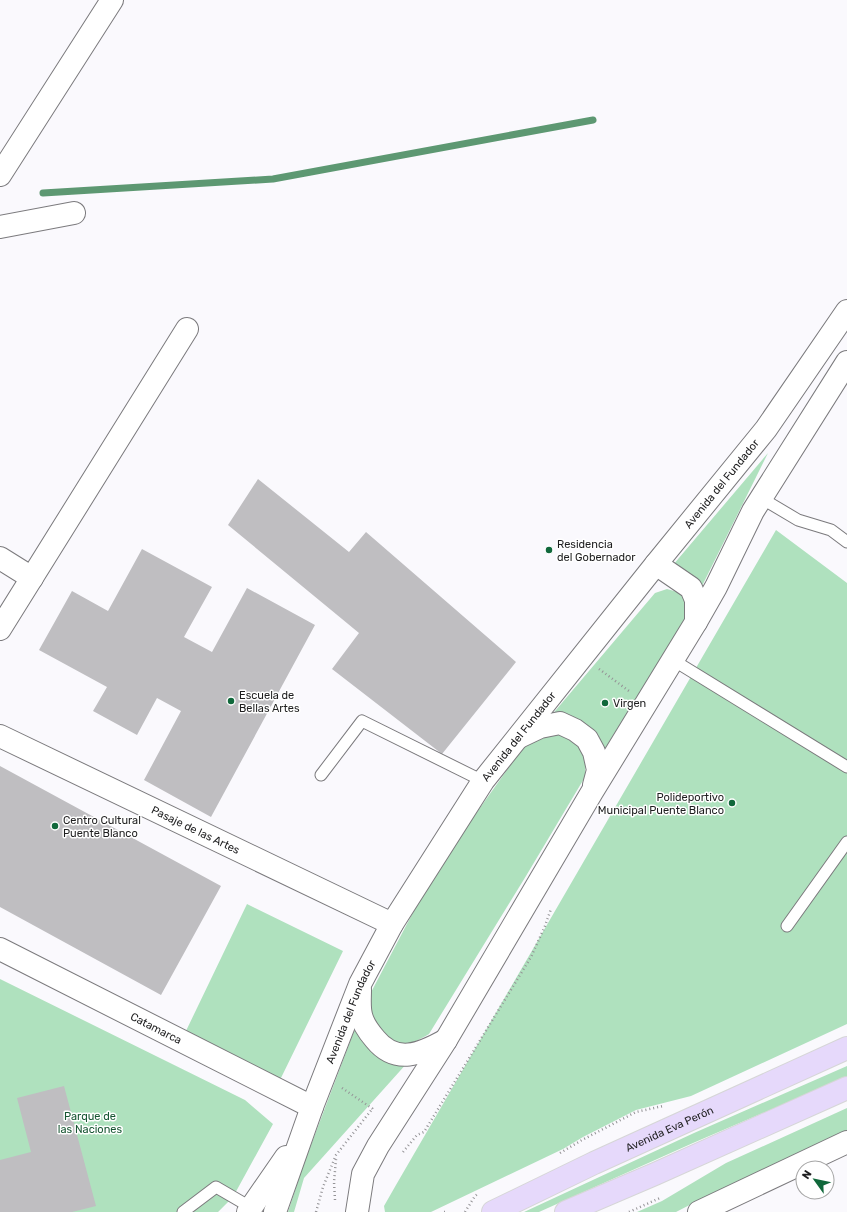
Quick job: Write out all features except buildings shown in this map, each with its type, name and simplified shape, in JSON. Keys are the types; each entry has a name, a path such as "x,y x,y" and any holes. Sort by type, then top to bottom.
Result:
{"main road":[{"path":"0,175 112,0"},
{"path":"0,227 74,213"},
{"name":"Avenida del Fundador","path":"275,1212 312,1106 360,984 392,924 483,781 766,429 847,311"},
{"path":"0,629 187,329"},
{"path":"357,1212 363,1174 378,1146 446,1040 592,792 696,622 716,586 753,511 847,362"},
{"path":"0,558 32,578"},
{"path":"656,564 691,588 696,600 696,622"},
{"path":"518,737 540,727 560,723 575,730 587,739 594,752 598,770 592,792"},
{"name":"Pasaje de las Artes","path":"0,736 392,924"},
{"name":"Catamarca","path":"0,949 312,1106"},
{"path":"360,984 361,1015 367,1029 379,1044 392,1053 410,1056 429,1050 446,1040"},
{"name":"Avenida Eva Perón","path":"493,1212 594,1163 847,1048"},
{"path":"566,1212 656,1174 847,1088"},
{"path":"250,1210 304,1131"},
{"path":"699,1212 847,1142"}],"lane":[{"path":"761,498 798,520 831,530 847,542"},
{"path":"673,660 847,767"},
{"path":"321,775 362,721 483,781"},
{"path":"787,926 847,842"},
{"path":"183,1212 216,1187 250,1210"}],"path":[{"path":"583,657 646,704"},
{"path":"324,1076 377,1111"},
{"path":"316,1212 323,1187 336,1155 373,1108"},
{"path":"335,1204 334,1182 336,1155"}],"green space":[{"path":"768,453 702,586 673,565"},
{"name":"Polideportivo Municipal Puente Blanco","path":"776,530 847,583 847,1024 691,1096 636,1110 563,1149 431,1212 385,1212 384,1206 396,1185"},
{"path":"667,589 681,593 687,605 686,619 604,750 598,734 576,718 565,714 550,717 655,593"},
{"path":"561,734 578,746 586,757 585,777 429,1034 412,1043 406,1044 401,1044 390,1039 375,1029 368,998 418,903 467,826 524,746 540,735"},
{"path":"247,904 343,951 280,1080 185,1033"},
{"name":"Parque de las Naciones","path":"0,979 245,1100 273,1124 233,1197 218,1212 0,1212"},
{"path":"356,1026 408,1062 304,1178 294,1212 288,1212 303,1166"},
{"path":"847,1066 847,1077 693,1143 539,1212 524,1212 694,1133"},
{"path":"847,1108 847,1132 717,1191 676,1212 637,1212 662,1201 726,1163"}],"waterway":[{"path":"43,193 273,179 593,120"}],"place":[{"name":"Residencia del Gobernador","path":"549,550"},
{"name":"Escuela de Bellas Artes","path":"231,701"},
{"name":"Virgen","path":"605,703"},
{"name":"Polideportivo Municipal Puente Blanco","path":"732,803"},
{"name":"Centro Cultural Puente Blanco","path":"55,826"}]}
